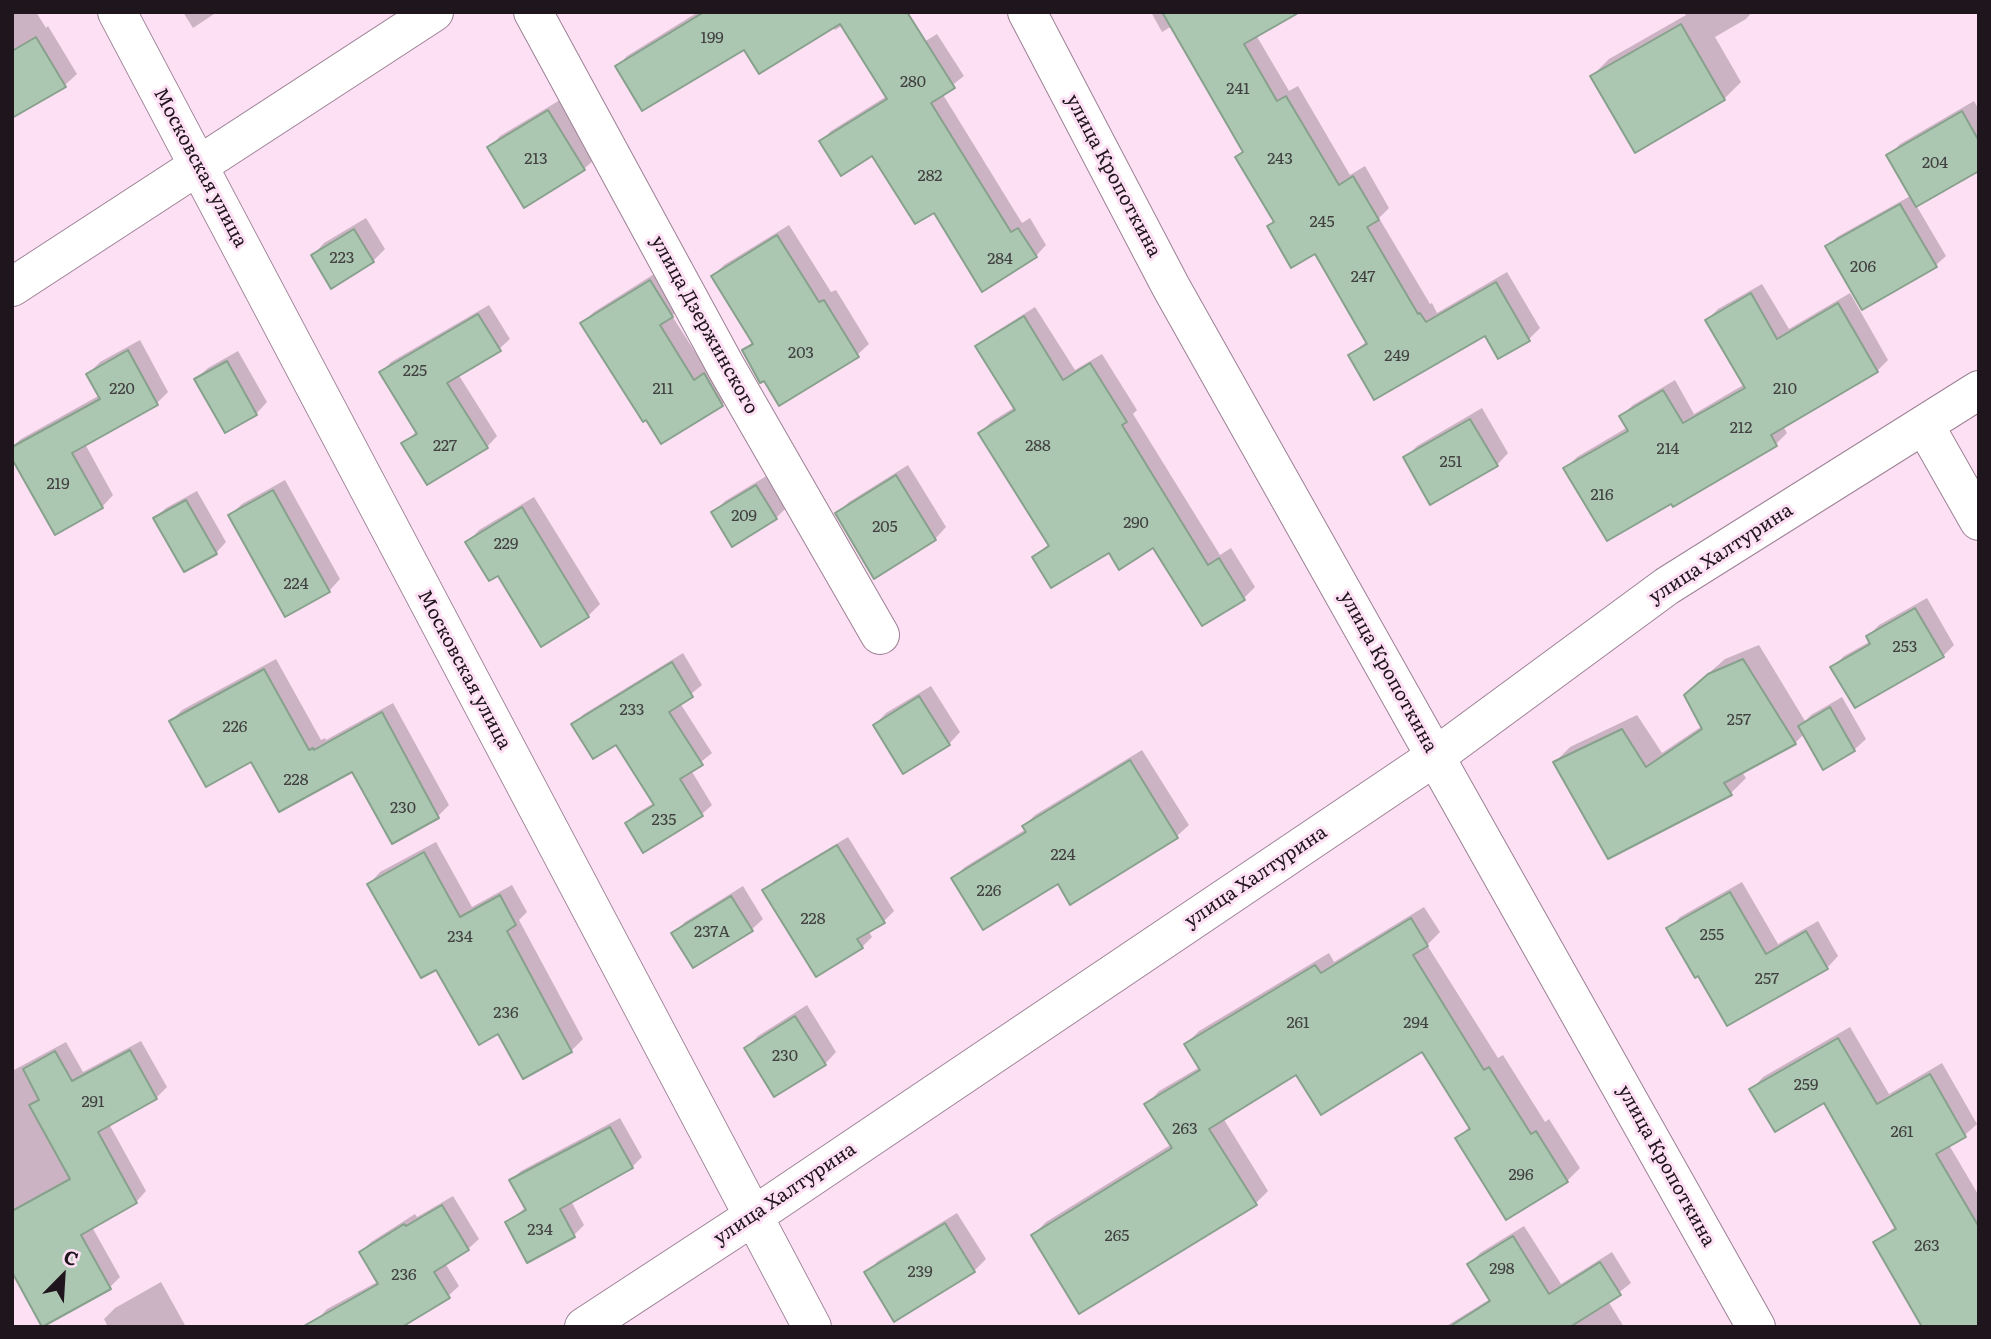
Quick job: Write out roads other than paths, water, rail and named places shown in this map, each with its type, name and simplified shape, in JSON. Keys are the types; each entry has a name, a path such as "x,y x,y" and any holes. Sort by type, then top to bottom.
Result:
{"street":[{"name":"Московская улица","path":"117,12 812,1327"},
{"path":"12,287 434,12"},
{"name":"улица Дзержинского","path":"533,12 726,367 880,635"},
{"name":"улица Кропоткина","path":"1027,12 1171,287 1756,1327"},
{"name":"улица Халтурина","path":"584,1327 752,1217 1436,756 1667,586 1979,390"},
{"path":"1925,426 1979,521"}]}
